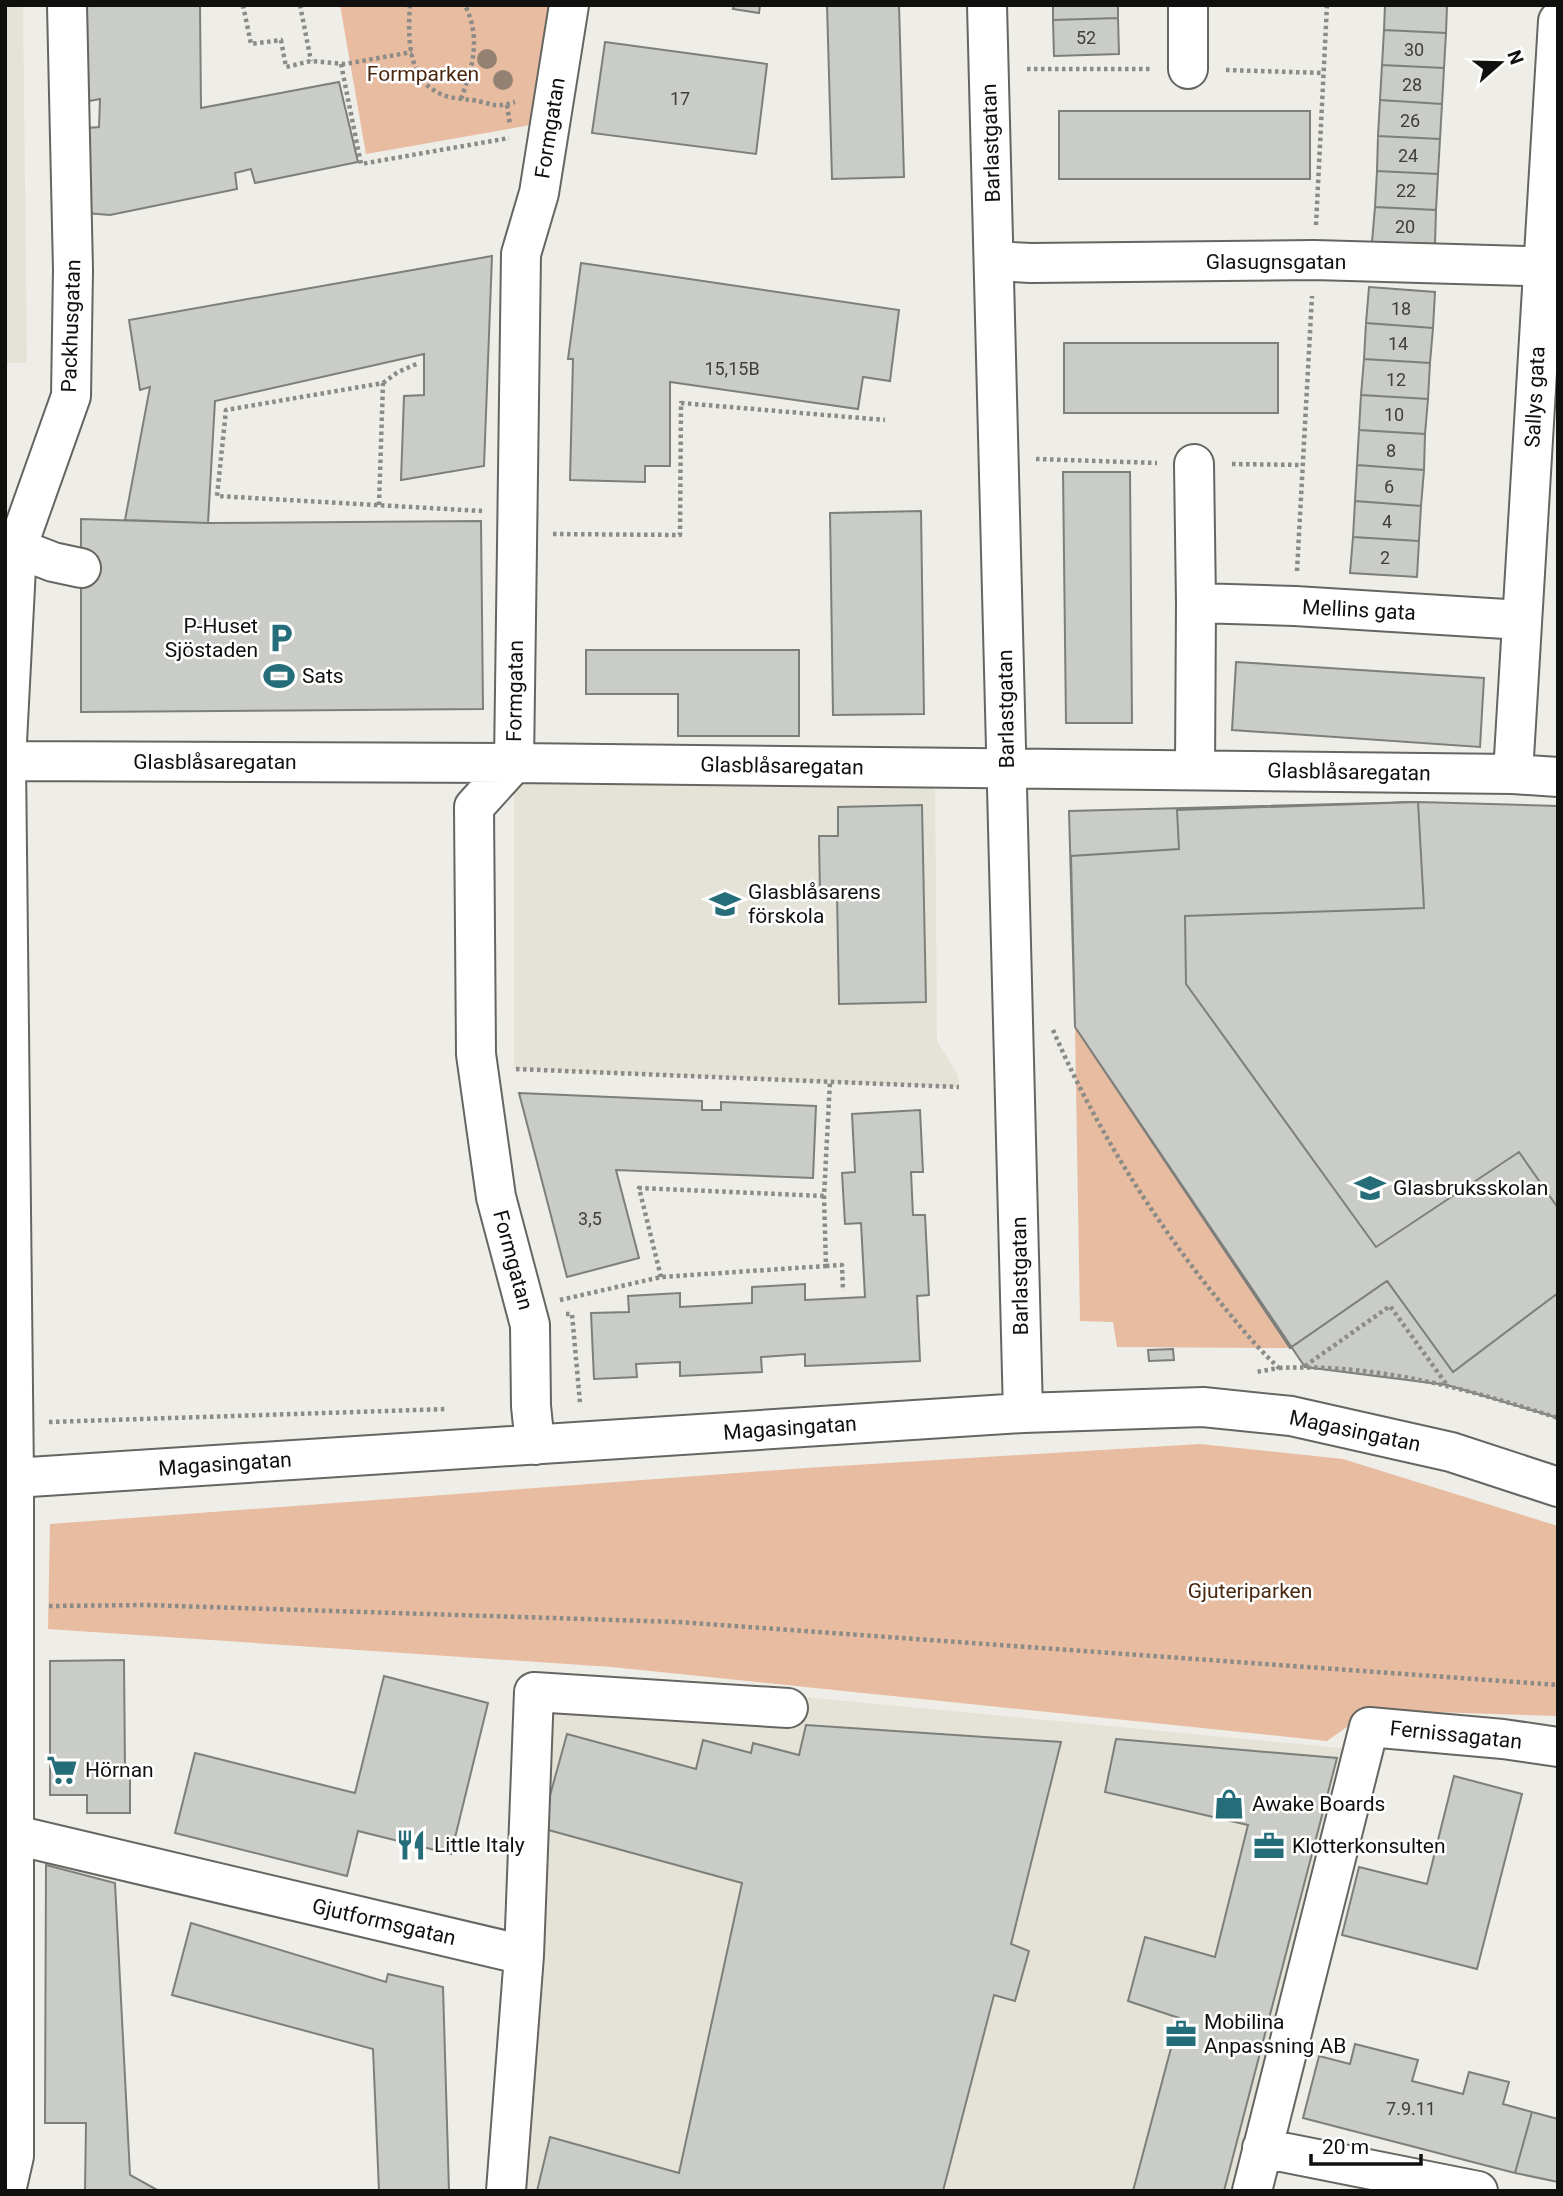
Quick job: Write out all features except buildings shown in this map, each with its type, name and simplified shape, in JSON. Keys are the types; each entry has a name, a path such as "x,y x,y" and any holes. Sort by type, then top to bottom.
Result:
{"street":[{"name":"Packhusgatan","path":"6,2191 14,2156 10,1930 15,1835 10,1701 14,1606 14,1478 6,761 18,548 71,396 73,270 67,5"},
{"name":"Formgatan","path":"535,1444 531,1406 530,1325 496,1197 476,1054 474,807 514,763 521,254 539,193 569,5"},
{"name":"Barlastgatan","path":"986,5 995,261 1023,1413"},
{"path":"1188,5 1188,69"},
{"name":"Sallys gata","path":"1513,774 1522,620 1550,266 1558,21"},
{"name":"Glasugnsgatan","path":"995,261 1031,263 1314,260 1550,266"},
{"path":"1194,464 1195,769"},
{"path":"18,548 53,562 80,568"},
{"name":"Mellins gata","path":"1196,603 1294,606 1522,620"},
{"name":"Glasblåsaregatan","path":"6,761 1195,769 1558,777"},
{"name":"Magasingatan","path":"14,1478 1023,1413 1203,1407 1291,1416 1451,1452 1558,1486"},
{"path":"506,2191 524,1955 534,1692 788,1708"},
{"name":"Fernissagatan","path":"1262,2148 1369,1727 1503,1738 1558,1747"},
{"name":"Gjutformsgatan","path":"15,1835 524,1955"},
{"path":"1252,2191 1262,2148 1478,2191"}],"path":[{"path":"243,5 251,44 281,40 286,67 311,61 341,64 412,52"},
{"path":"300,5 311,61"},
{"path":"410,5 409,38 423,82 436,92 497,107 519,101"},
{"path":"461,99 472,68 476,40 471,17 465,5"},
{"path":"1294,606 1328,5"},
{"path":"341,64 361,164 549,132"},
{"path":"419,363 398,372 383,383 226,410 217,496 379,505 517,523 680,536 681,403 885,420"},
{"path":"379,505 383,383"},
{"path":"1049,1020 1137,1188 1182,1254 1230,1315 1279,1368"},
{"path":"515,1082 514,1069 959,1087"},
{"path":"826,1266 824,1196 830,1081"},
{"path":"661,1276 639,1188 824,1196"},
{"path":"548,1303 661,1276 842,1265 843,1291"},
{"path":"1305,1367 1390,1306 1447,1385"},
{"path":"1259,1372 1305,1367 1425,1380 1558,1418"},
{"path":"14,1606 145,1605 678,1622 1558,1685"}],"shaded area":[{"path":"5,5 23,5 27,363 5,363"},
{"name":"Glasblåsarens förskola","path":"514,763 935,767 937,1041 958,1075 959,1087 514,1069"},
{"path":"542,1672 1352,1749 1231,2191 523,2191"}],"green space":[{"name":"Formparken","path":"340,5 559,5 542,123 366,154"},
{"path":"1075,1027 1290,1348 1117,1347 1113,1322 1080,1321"},
{"name":"Gjuteriparken","path":"1200,1444 1343,1459 1558,1526 1558,1716 1371,1710 1327,1741 612,1667 48,1629 50,1524 806,1468"}],"place":[{"name":"P-Huset Sjöstaden","path":"281,638"},
{"name":"Sats","path":"279,676"},
{"name":"Glasblåsarens förskola","path":"725,904"},
{"name":"Glasbruksskolan","path":"1370,1188"},
{"name":"Hörnan","path":"62,1770"},
{"name":"Awake Boards","path":"1229,1804"},
{"name":"Little Italy","path":"411,1845"},
{"name":"Klotterkonsulten","path":"1269,1846"},
{"name":"Mobilina Anpassning AB","path":"1181,2034"}]}
